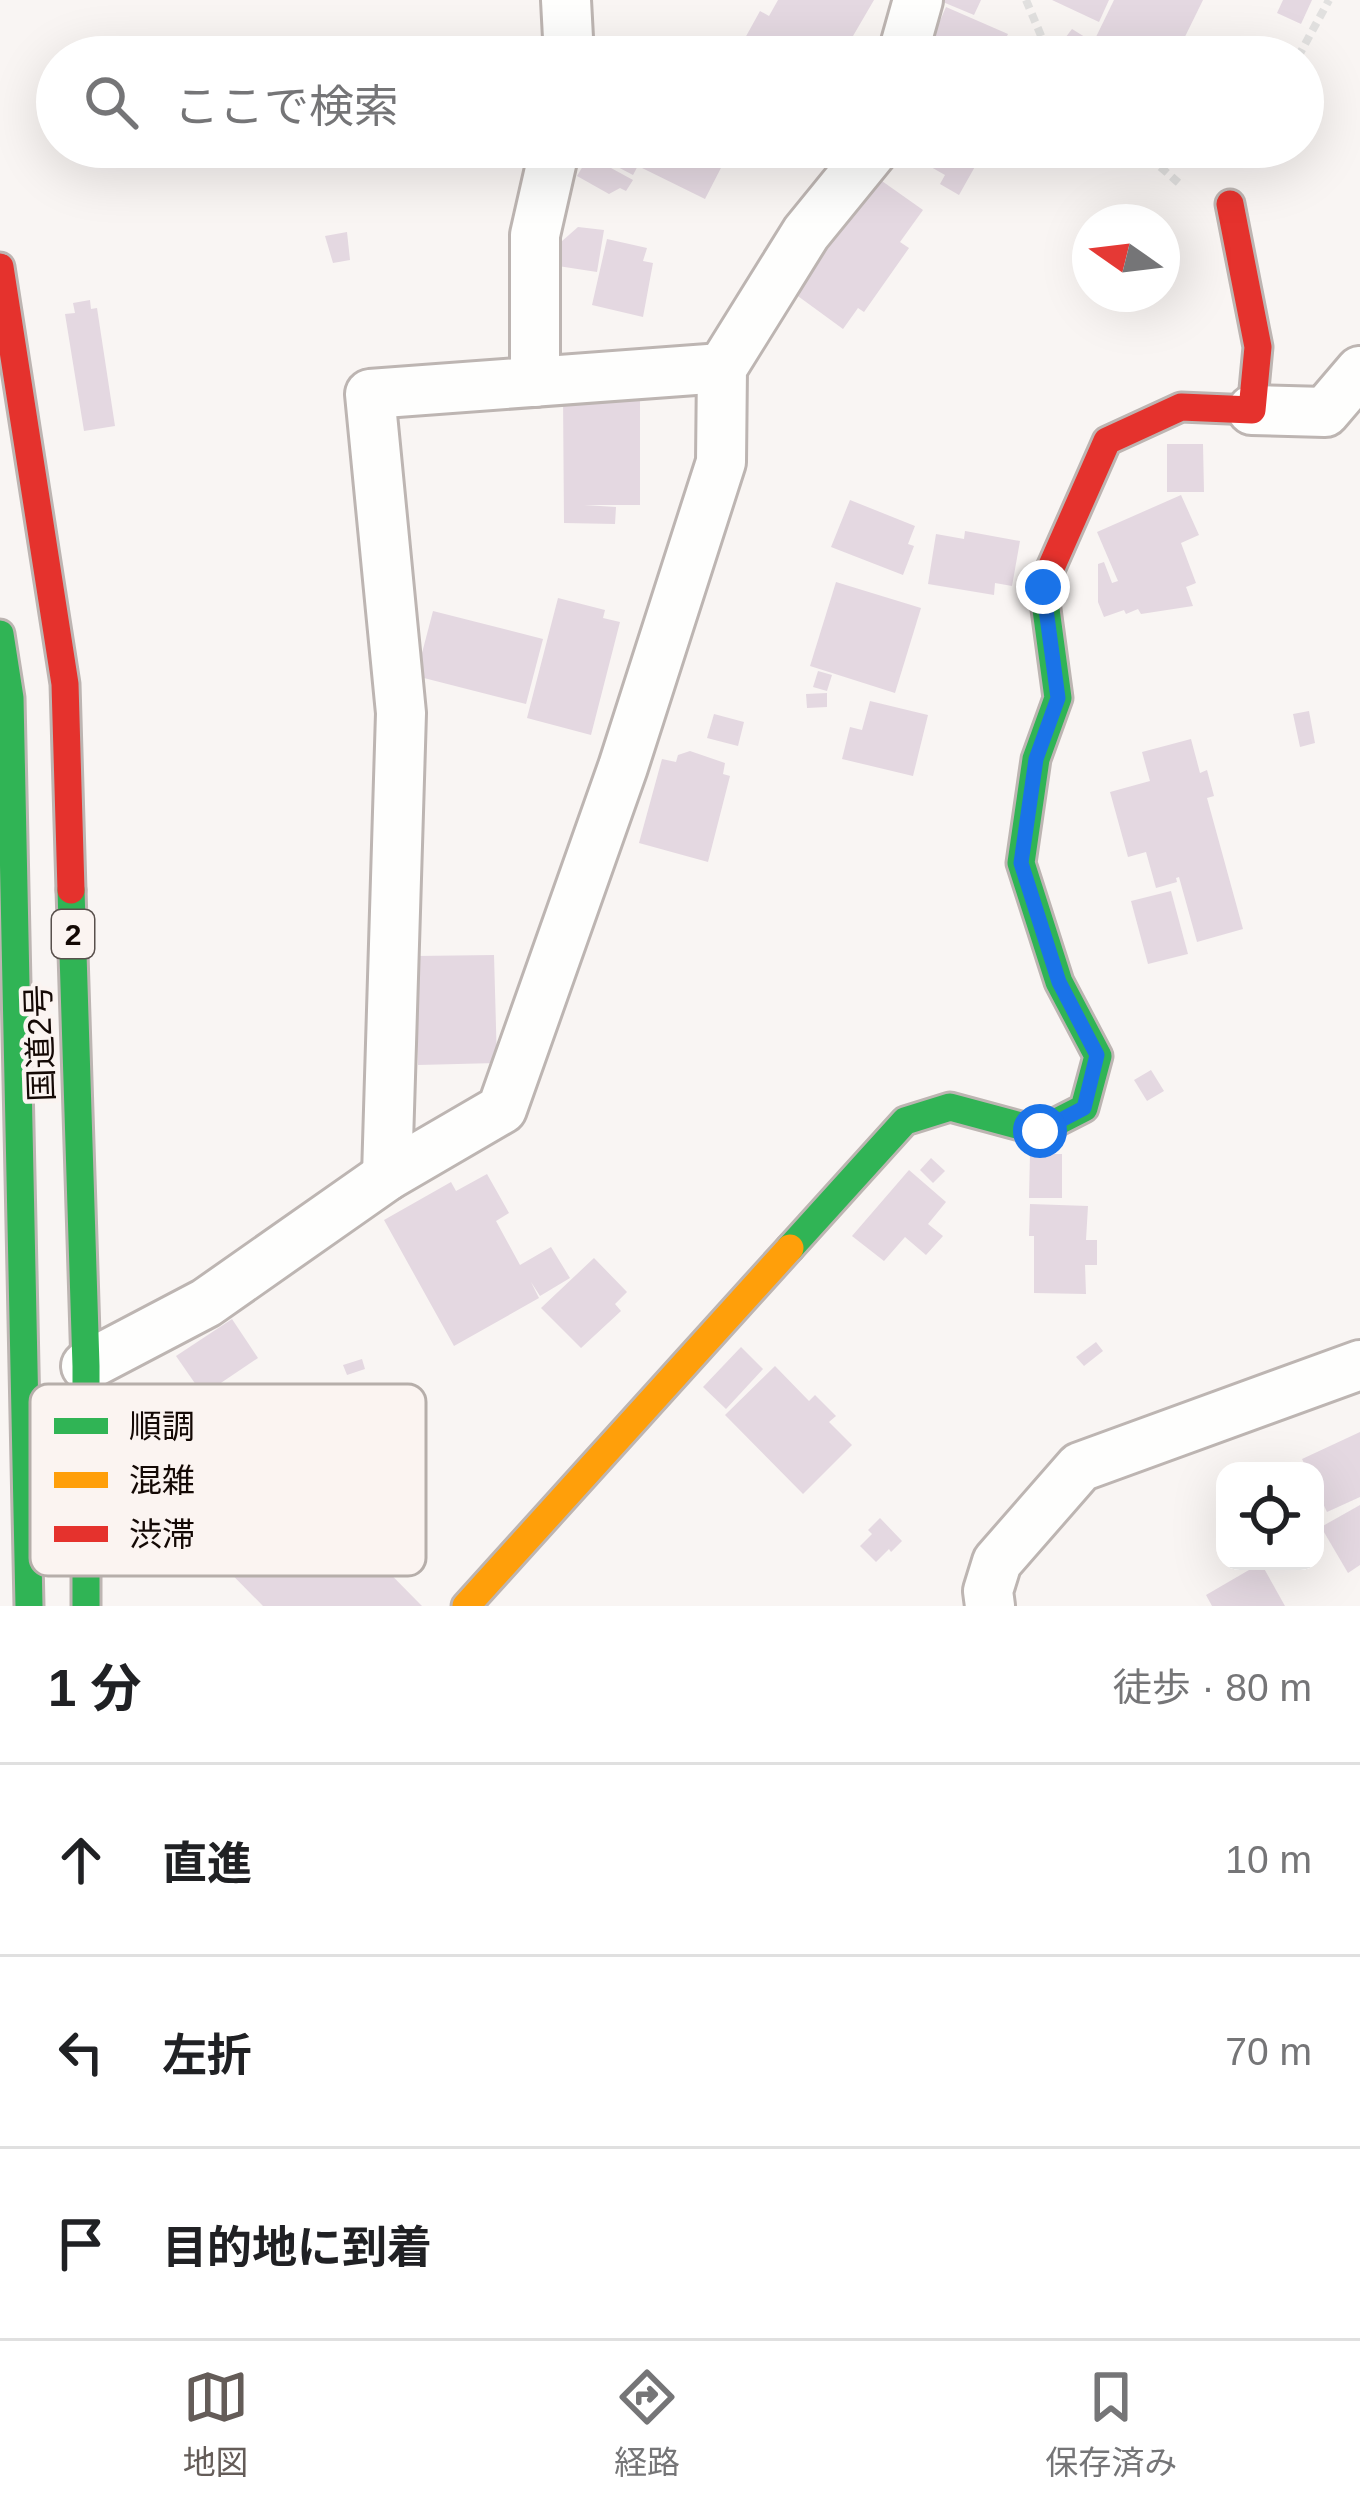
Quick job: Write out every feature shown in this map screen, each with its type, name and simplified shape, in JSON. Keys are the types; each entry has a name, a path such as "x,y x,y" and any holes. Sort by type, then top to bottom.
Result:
{"main road":[{"path":"466,1606 905,1121 950,1107 1040,1131 1084,1108 1097,1055 1059,982 1021,863 1036,759 1058,698 1043,587 1107,441 1181,407 1252,410 1258,347 1230,204"},
{"name":"国道2号","path":"0,267 65,684 86,1384"},
{"name":"国道2号","path":"0,634 10,698 29,1606"}],"street":[{"path":"566,0 568,36"},
{"path":"908,36 918,0"},
{"path":"535,382 535,235 550,168"},
{"path":"86,1366 206,1303 387,1176 502,1109 623,767 721,462 722,368 806,233 859,168"},
{"path":"387,1176 401,712 370,394 722,368"},
{"path":"1252,410 1325,412 1360,371"},
{"path":"989,1606 997,1562 1080,1466 1360,1365"}],"path":[{"path":"1026,0 1041,36"},
{"path":"1309,36 1329,0"}],"building":[{"path":"778,0 874,0 853,36 746,36 760,11 769,16"},
{"path":"938,0 981,0 974,15"},
{"path":"1052,0 1109,0 1099,22"},
{"path":"1114,0 1203,0 1185,36 1096,36"},
{"path":"1283,0 1312,0 1301,24 1277,13"},
{"path":"946,7 1008,34 1007,36 933,36"},
{"path":"582,168 611,168 633,180 626,191 620,188 609,194 577,176"},
{"path":"642,168 721,168 705,199"},
{"path":"933,168 974,168 959,195 940,184 945,175"},
{"path":"872,174 923,210 900,242 909,248 864,312 858,308 843,329 791,291"},
{"path":"578,227 604,230 597,272 558,266 561,242"},
{"path":"347,232 350,260 333,263 325,236"},
{"path":"607,239 647,248 643,261 653,263 643,317 592,305"},
{"path":"90,300 91,309 97,308 115,426 84,431 65,314 75,313 73,303"},
{"path":"640,395 640,505 584,505 616,507 615,524 564,523 563,396"},
{"path":"1167,444 1203,444 1204,492 1167,492"},
{"path":"1181,495 1199,535 1181,543 1196,583 1186,587 1193,606 1141,614 1138,609 1126,614 1124,610 1104,617 1098,602 1098,564 1104,562 1112,583 1118,581 1097,532"},
{"path":"850,500 915,526 908,544 914,546 903,575 831,547"},
{"path":"965,531 1020,541 1012,586 995,583 994,595 928,584 936,534 964,539"},
{"path":"836,582 921,608 895,693 810,666"},
{"path":"558,598 605,610 603,618 620,622 591,735 527,718"},
{"path":"433,611 543,639 526,704 416,676"},
{"path":"818,671 832,675 827,691 813,687"},
{"path":"827,693 827,707 807,708 806,694"},
{"path":"870,701 928,715 913,776 842,759 850,727 862,730"},
{"path":"1309,711 1315,743 1300,747 1293,714"},
{"path":"714,714 744,722 738,746 707,738"},
{"path":"1191,739 1200,773 1207,770 1214,796 1207,798 1243,929 1197,942 1179,877 1177,882 1156,888 1146,852 1128,857 1110,792 1150,781 1142,752"},
{"path":"690,751 725,763 723,774 730,776 708,862 639,843 662,759 676,762 678,755"},
{"path":"1171,891 1188,954 1148,964 1131,901"},
{"path":"494,955 497,1063 418,1065 416,956"},
{"path":"1151,1070 1164,1091 1147,1101 1134,1080"},
{"path":"1030,1154 1062,1154 1062,1198 1029,1198"},
{"path":"931,1158 945,1171 933,1183 920,1170"},
{"path":"909,1170 946,1202 928,1224 943,1236 926,1255 905,1237 884,1261 852,1236"},
{"path":"487,1174 509,1213 496,1221 520,1265 551,1247 570,1278 540,1296 531,1282 539,1298 454,1346 384,1220 451,1182 456,1191"},
{"path":"1030,1204 1088,1206 1086,1240 1097,1240 1097,1265 1085,1265 1086,1294 1034,1293"},
{"path":"594,1258 627,1292 615,1304 621,1311 581,1348 541,1308"},
{"path":"232,1319 258,1358 219,1384 195,1384 176,1356"},
{"path":"1096,1342 1103,1351 1084,1366 1076,1357"},
{"path":"741,1347 763,1369 726,1409 703,1387"},
{"path":"362,1359 365,1369 347,1375 343,1365"},
{"path":"775,1366 809,1401 815,1395 836,1416 829,1422 852,1445 803,1494 725,1415"},
{"path":"1360,1432 1360,1497 1327,1512 1324,1462 1302,1459"},
{"path":"1360,1505 1360,1565 1348,1573 1324,1525"},
{"path":"880,1518 902,1541 876,1562 860,1546"},
{"path":"1249,1570 1265,1570 1285,1606 1212,1606 1206,1595"},
{"path":"233,1576 392,1576 422,1606 263,1606"}],"traffic: fast":[{"path":"790,1248 905,1121 950,1107 1039,1131 1084,1108 1098,1056 1059,982 1021,863 1036,759 1058,698 1043,587 1046,579"},
{"path":"0,634 10,698 29,1606"},
{"path":"71,890 86,1384"},
{"path":"86,1576 86,1606"}],"traffic: slow":[{"path":"466,1606 790,1248"}],"traffic: jam":[{"path":"1046,579 1107,441 1181,407 1252,410 1258,347 1230,204"},
{"path":"0,267 65,684 71,890"}],"route":[{"path":"1040,1131 1084,1108 1097,1055 1059,982 1021,863 1036,759 1058,698 1043,587"}]}
